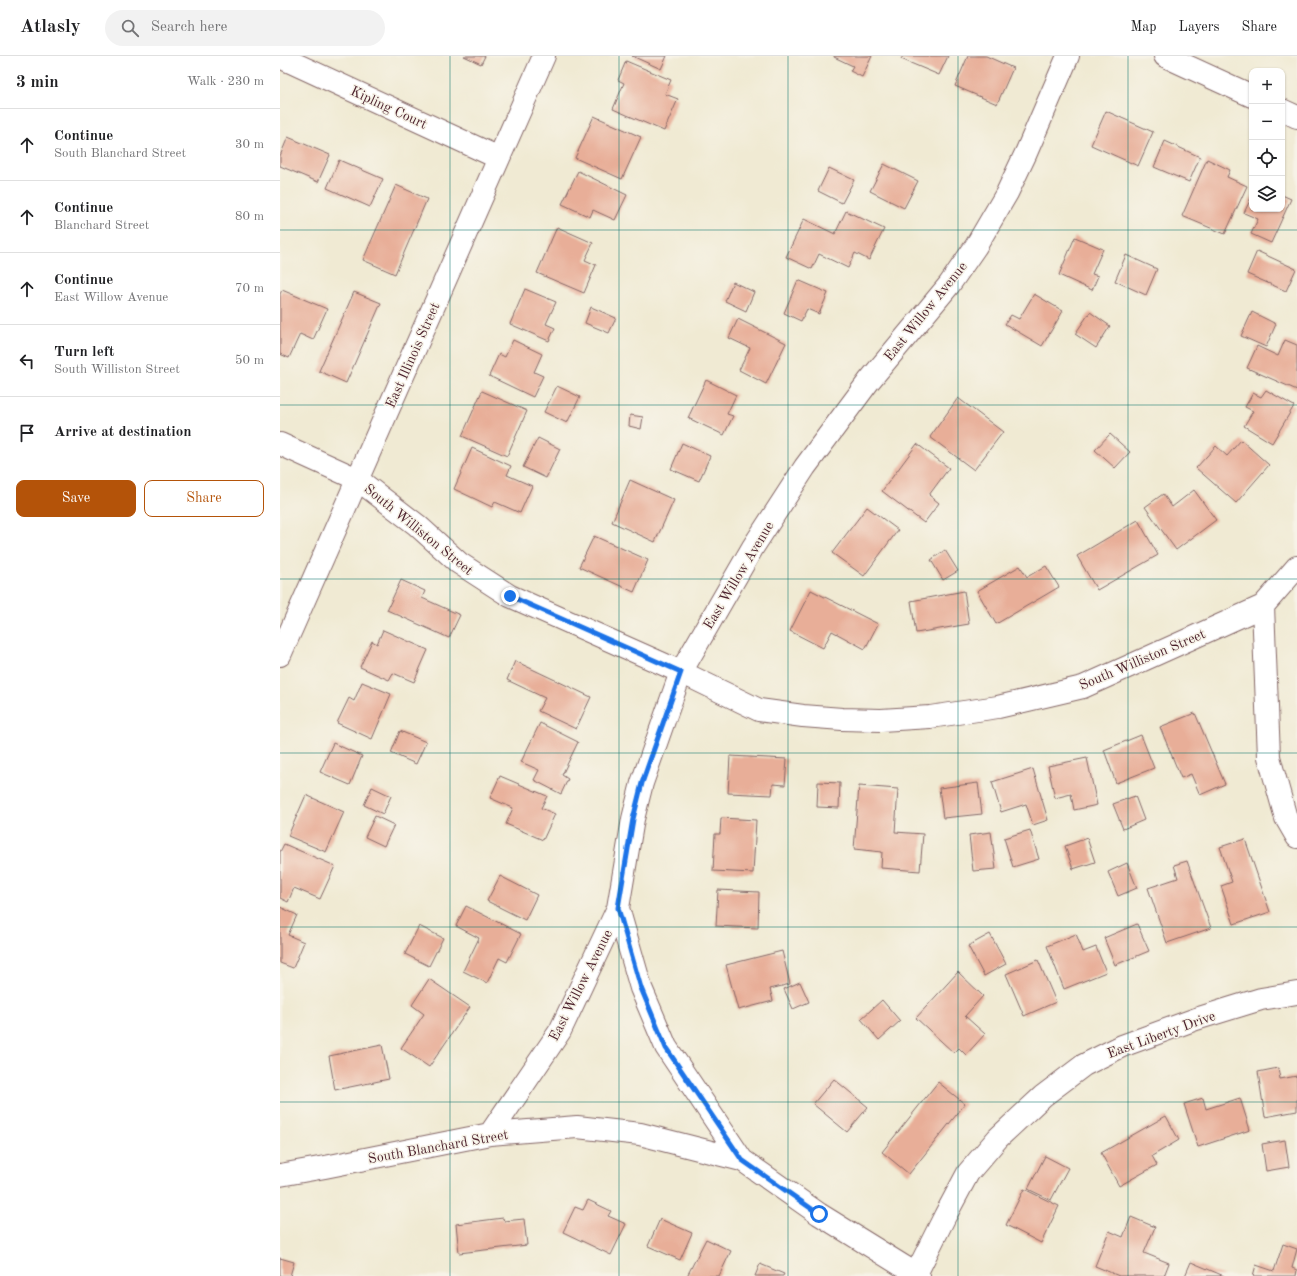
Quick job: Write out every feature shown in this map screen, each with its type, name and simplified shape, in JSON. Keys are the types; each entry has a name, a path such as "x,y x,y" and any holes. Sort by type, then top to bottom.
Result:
{"street":[{"name":"East Illinois Street","path":"280,655 544,56"},
{"name":"East Willow Avenue","path":"490,1134 560,1030 618,908 633,819 642,783 681,672 753,547 805,467 869,381 949,285 976,246 1007,193 1023,160 1068,56"},
{"path":"1165,56 1249,95"},
{"name":"Kipling Court","path":"280,57 499,158"},
{"path":"1285,111 1297,117"},
{"name":"South Williston Street","path":"280,444 357,479 417,525 459,563 510,596 681,672 759,710 803,716 881,720 930,717 998,707 1083,687 1263,606"},
{"path":"1297,567 1263,606 1269,758 1286,818 1297,837"},
{"path":"618,908 641,988 666,1048 742,1160"},
{"name":"East Liberty Drive","path":"917,1275 945,1216 968,1173 998,1138 1043,1096 1084,1065 1122,1046 1196,1019 1261,999 1297,993"},
{"name":"South Blanchard Street","path":"280,1175 490,1134 576,1127 640,1134 742,1160 819,1214 917,1275"}],"building":[{"path":"464,56 485,56 481,64"},
{"path":"632,56 667,56 661,69"},
{"path":"834,56 872,56 862,77 850,71 853,66"},
{"path":"903,56 948,56 939,75 901,59"},
{"path":"968,56 986,56 1013,68 997,104 955,86"},
{"path":"626,61 671,80 665,94 678,99 664,131 613,109 624,83 618,80"},
{"path":"1106,111 1153,132 1138,166 1091,145"},
{"path":"594,116 641,137 622,179 575,158"},
{"path":"288,137 330,155 318,182 280,166 280,156"},
{"path":"1165,141 1200,157 1189,182 1154,167"},
{"path":"1207,159 1230,170 1227,177 1247,186 1225,234 1182,216"},
{"path":"339,160 383,179 370,207 327,188"},
{"path":"884,164 918,181 904,208 870,191"},
{"path":"829,168 854,180 842,203 818,191"},
{"path":"578,171 627,195 615,220 593,210 590,217 562,204"},
{"path":"396,185 427,199 395,274 363,260"},
{"path":"1285,196 1291,199 1271,243 1251,234 1258,219 1244,213 1249,202 1249,212 1285,212"},
{"path":"846,211 884,229 869,260 855,253 848,268 819,254 812,269 786,257 804,219 835,234"},
{"path":"557,227 593,243 585,260 596,265 584,293 537,273"},
{"path":"1075,237 1103,249 1092,274 1098,276 1092,290 1059,275"},
{"path":"1257,251 1296,269 1286,291 1247,274"},
{"path":"1126,255 1157,269 1146,295 1115,281"},
{"path":"798,280 828,293 819,314 807,309 801,321 784,313"},
{"path":"733,282 754,292 746,311 725,301"},
{"path":"525,289 556,302 546,324 555,328 549,341 510,324"},
{"path":"282,290 327,309 313,340 300,334 289,358 280,354 280,294"},
{"path":"354,292 381,303 346,383 319,371"},
{"path":"1034,294 1063,311 1042,346 1005,324 1011,315 1019,319"},
{"path":"591,307 616,318 609,333 585,323"},
{"path":"1090,312 1110,326 1096,348 1075,334"},
{"path":"1252,312 1276,324 1266,347 1241,336"},
{"path":"738,319 786,343 766,384 739,370 750,348 729,338"},
{"path":"513,340 542,354 534,372 543,376 533,397 489,376 499,354 505,357"},
{"path":"1285,340 1297,345 1297,390 1247,368 1257,346 1278,356"},
{"path":"706,380 736,395 727,414 733,416 724,435 688,418"},
{"path":"557,386 580,397 567,423 544,412"},
{"path":"1266,390 1294,406 1272,443 1244,426 1253,411 1245,407 1253,393 1261,397"},
{"path":"482,391 527,411 507,456 462,436"},
{"path":"958,398 1003,432 974,470 930,437"},
{"path":"630,415 643,417 641,429 629,426"},
{"path":"1110,434 1130,452 1115,468 1095,450"},
{"path":"538,438 560,449 546,478 523,467"},
{"path":"1241,440 1269,465 1236,503 1196,468 1216,446 1227,456"},
{"path":"682,443 710,456 699,481 671,469"},
{"path":"917,444 949,468 929,495 939,503 924,523 882,491"},
{"path":"472,448 511,466 507,475 532,486 520,513 495,502 492,507 454,489"},
{"path":"630,480 674,500 655,542 612,522"},
{"path":"1194,490 1216,520 1176,550 1145,507 1163,494 1172,507"},
{"path":"867,507 898,530 864,576 832,553"},
{"path":"1138,520 1158,555 1097,590 1077,556"},
{"path":"594,536 648,560 634,592 579,567"},
{"path":"945,550 958,571 943,580 931,560"},
{"path":"1020,566 1027,577 1046,566 1059,587 996,624 977,591"},
{"path":"401,580 425,591 422,598 460,615 449,638 387,610"},
{"path":"811,590 878,624 865,649 832,631 823,648 790,631"},
{"path":"964,591 969,624 916,633 911,601"},
{"path":"383,630 428,650 414,682 393,673 389,680 360,667 372,641 377,644"},
{"path":"515,661 591,697 576,729 538,711 545,698 507,680"},
{"path":"362,682 391,694 372,739 337,723 349,698 354,701"},
{"path":"1195,713 1225,784 1200,795 1191,774 1181,778 1160,727"},
{"path":"540,723 578,742 562,775 568,779 561,794 534,780 539,770 521,762"},
{"path":"400,731 426,742 416,764 391,753"},
{"path":"1141,735 1154,768 1116,783 1104,750"},
{"path":"333,743 362,756 350,785 320,772"},
{"path":"730,756 787,759 785,785 773,784 772,795 728,793"},
{"path":"1087,758 1097,805 1074,810 1071,794 1055,798 1048,766"},
{"path":"1033,769 1048,820 1033,825 1026,804 1001,812 992,782"},
{"path":"500,776 547,796 541,808 555,814 543,840 506,824 513,808 490,798"},
{"path":"818,782 840,783 839,808 817,807"},
{"path":"978,783 982,814 943,818 939,788"},
{"path":"859,786 898,789 895,832 923,834 920,871 881,868 882,852 854,849"},
{"path":"372,787 391,796 383,814 364,805"},
{"path":"306,795 344,812 326,852 288,836"},
{"path":"1135,796 1144,820 1123,829 1113,804"},
{"path":"375,816 394,825 384,846 365,837"},
{"path":"721,818 756,820 753,873 713,871 715,834 720,834"},
{"path":"1030,830 1039,859 1013,867 1004,838"},
{"path":"991,832 996,869 973,871 969,835"},
{"path":"1087,838 1095,862 1073,869 1065,846"},
{"path":"1245,839 1270,912 1234,924 1221,886 1232,882 1220,847"},
{"path":"284,844 335,866 320,899 294,888 288,902 280,898 280,852"},
{"path":"1187,861 1211,928 1167,943 1148,888 1178,878 1174,865"},
{"path":"1127,863 1137,888 1118,896 1108,872"},
{"path":"500,876 537,895 525,920 487,901"},
{"path":"718,890 759,892 758,928 716,926"},
{"path":"466,906 521,934 507,962 499,958 487,983 463,971 479,938 456,926"},
{"path":"280,907 297,915 288,935 304,942 293,968 280,963"},
{"path":"1137,924 1149,951 1115,965 1104,938"},
{"path":"419,926 443,938 429,966 405,954"},
{"path":"990,934 1006,964 984,976 968,946"},
{"path":"1076,934 1083,952 1096,947 1106,972 1064,989 1047,946"},
{"path":"782,951 790,984 770,989 773,1001 738,1010 726,965"},
{"path":"1038,960 1056,1002 1024,1016 1006,974"},
{"path":"958,972 983,996 965,1016 985,1034 966,1055 959,1048 954,1053 916,1018"},
{"path":"429,979 470,1007 429,1067 401,1048 424,1014 412,1005"},
{"path":"800,982 809,1002 793,1009 784,989"},
{"path":"882,1000 900,1021 879,1040 861,1019"},
{"path":"382,1045 389,1079 335,1090 329,1056"},
{"path":"1278,1068 1280,1079 1297,1076 1297,1111 1265,1117 1258,1072"},
{"path":"834,1079 868,1107 847,1132 813,1104"},
{"path":"938,1082 965,1104 909,1174 882,1152"},
{"path":"1203,1098 1206,1109 1240,1098 1250,1130 1198,1147 1184,1104"},
{"path":"1166,1116 1179,1140 1152,1156 1157,1165 1119,1186 1101,1153"},
{"path":"1285,1140 1289,1167 1266,1171 1262,1144"},
{"path":"1045,1156 1068,1168 1051,1200 1028,1189"},
{"path":"1024,1189 1059,1206 1041,1243 1006,1225"},
{"path":"588,1200 611,1211 608,1216 626,1224 611,1255 563,1232 575,1207 583,1210"},
{"path":"1131,1217 1155,1227 1144,1253 1169,1263 1164,1276 1119,1276 1095,1266 1109,1231 1123,1237"},
{"path":"503,1218 504,1221 524,1219 527,1245 459,1253 456,1224"},
{"path":"660,1219 692,1233 680,1260 648,1246"},
{"path":"706,1239 731,1251 719,1276 687,1276"},
{"path":"1283,1244 1297,1249 1292,1268 1297,1270 1296,1276 1253,1276 1256,1265 1274,1271"},
{"path":"280,1258 294,1262 290,1276 280,1276"},
{"path":"1191,1262 1224,1276 1185,1276"},
{"path":"760,1264 784,1274 783,1276 755,1276"}],"route":[{"path":"510,596 681,672 642,783 633,819 618,908 641,988 666,1048 742,1160 819,1214"}]}
